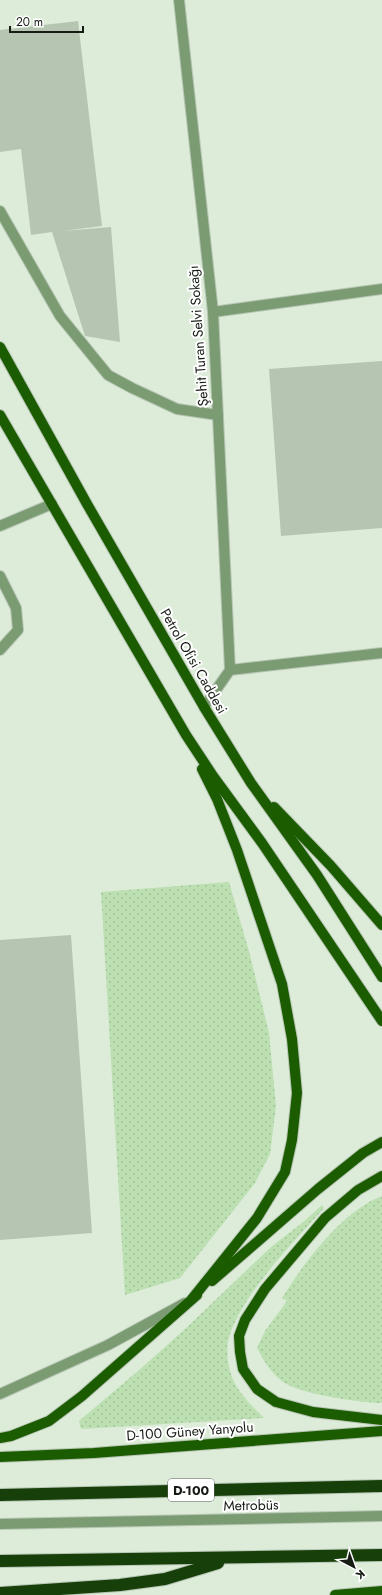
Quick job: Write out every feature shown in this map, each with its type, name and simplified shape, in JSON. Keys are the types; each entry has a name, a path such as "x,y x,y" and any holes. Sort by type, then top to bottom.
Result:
{"highway":[{"name":"D-100","path":"0,1494 382,1486"},
{"path":"0,1561 230,1559 382,1555"},
{"path":"0,1593 120,1585 165,1579 230,1559"}],"main road":[{"name":"Petrol Ofisi Caddesi","path":"0,347 87,504 204,707 251,783 317,875 382,977"},
{"path":"0,415 186,734 213,776 262,843 382,1021"},
{"path":"186,734 217,799 237,850 282,984 292,1040 297,1093 292,1140 285,1172 257,1218 192,1299"},
{"path":"251,783 331,866 382,925"},
{"path":"0,1438 11,1436 49,1421 82,1396 318,1189 364,1153 382,1142"},
{"path":"382,1176 358,1190 325,1218 265,1289 245,1320 239,1336 243,1369 257,1389 276,1402 313,1412 382,1420"},
{"name":"D-100 Güney Yanyolu","path":"0,1456 94,1452 382,1431"},
{"path":"335,1595 382,1591"}],"street":[{"name":"Şehit Turan Selvi Sokağı","path":"179,0 213,312 230,670"},
{"path":"0,211 60,316 108,375 177,409 218,415"},
{"path":"213,312 382,289"},
{"path":"0,526 52,504"},
{"path":"0,576 16,608 18,630 0,650"},
{"path":"204,707 230,670 382,654"},
{"path":"0,1394 108,1345 192,1299"},
{"name":"Metrobüs","path":"0,1524 382,1516"}],"green space":[{"path":"229,882 250,955 269,1033 276,1106 270,1154 255,1183 180,1278 125,1295 101,892"},
{"path":"382,1196 382,1403 316,1394 283,1382 274,1374 257,1348 265,1331 287,1301 282,1298 301,1269 325,1240 353,1213 367,1203"},
{"path":"322,1205 324,1208 283,1253 243,1306 228,1341 228,1360 231,1374 237,1388 264,1418 81,1429 79,1421 184,1330 271,1247"}],"building":[{"path":"78,21 102,226 63,231 111,227 120,342 85,336 52,232 31,235 21,149 0,152 0,30"},
{"path":"382,361 382,528 281,536 269,369"},
{"path":"71,935 92,1233 0,1240 0,940"}]}
